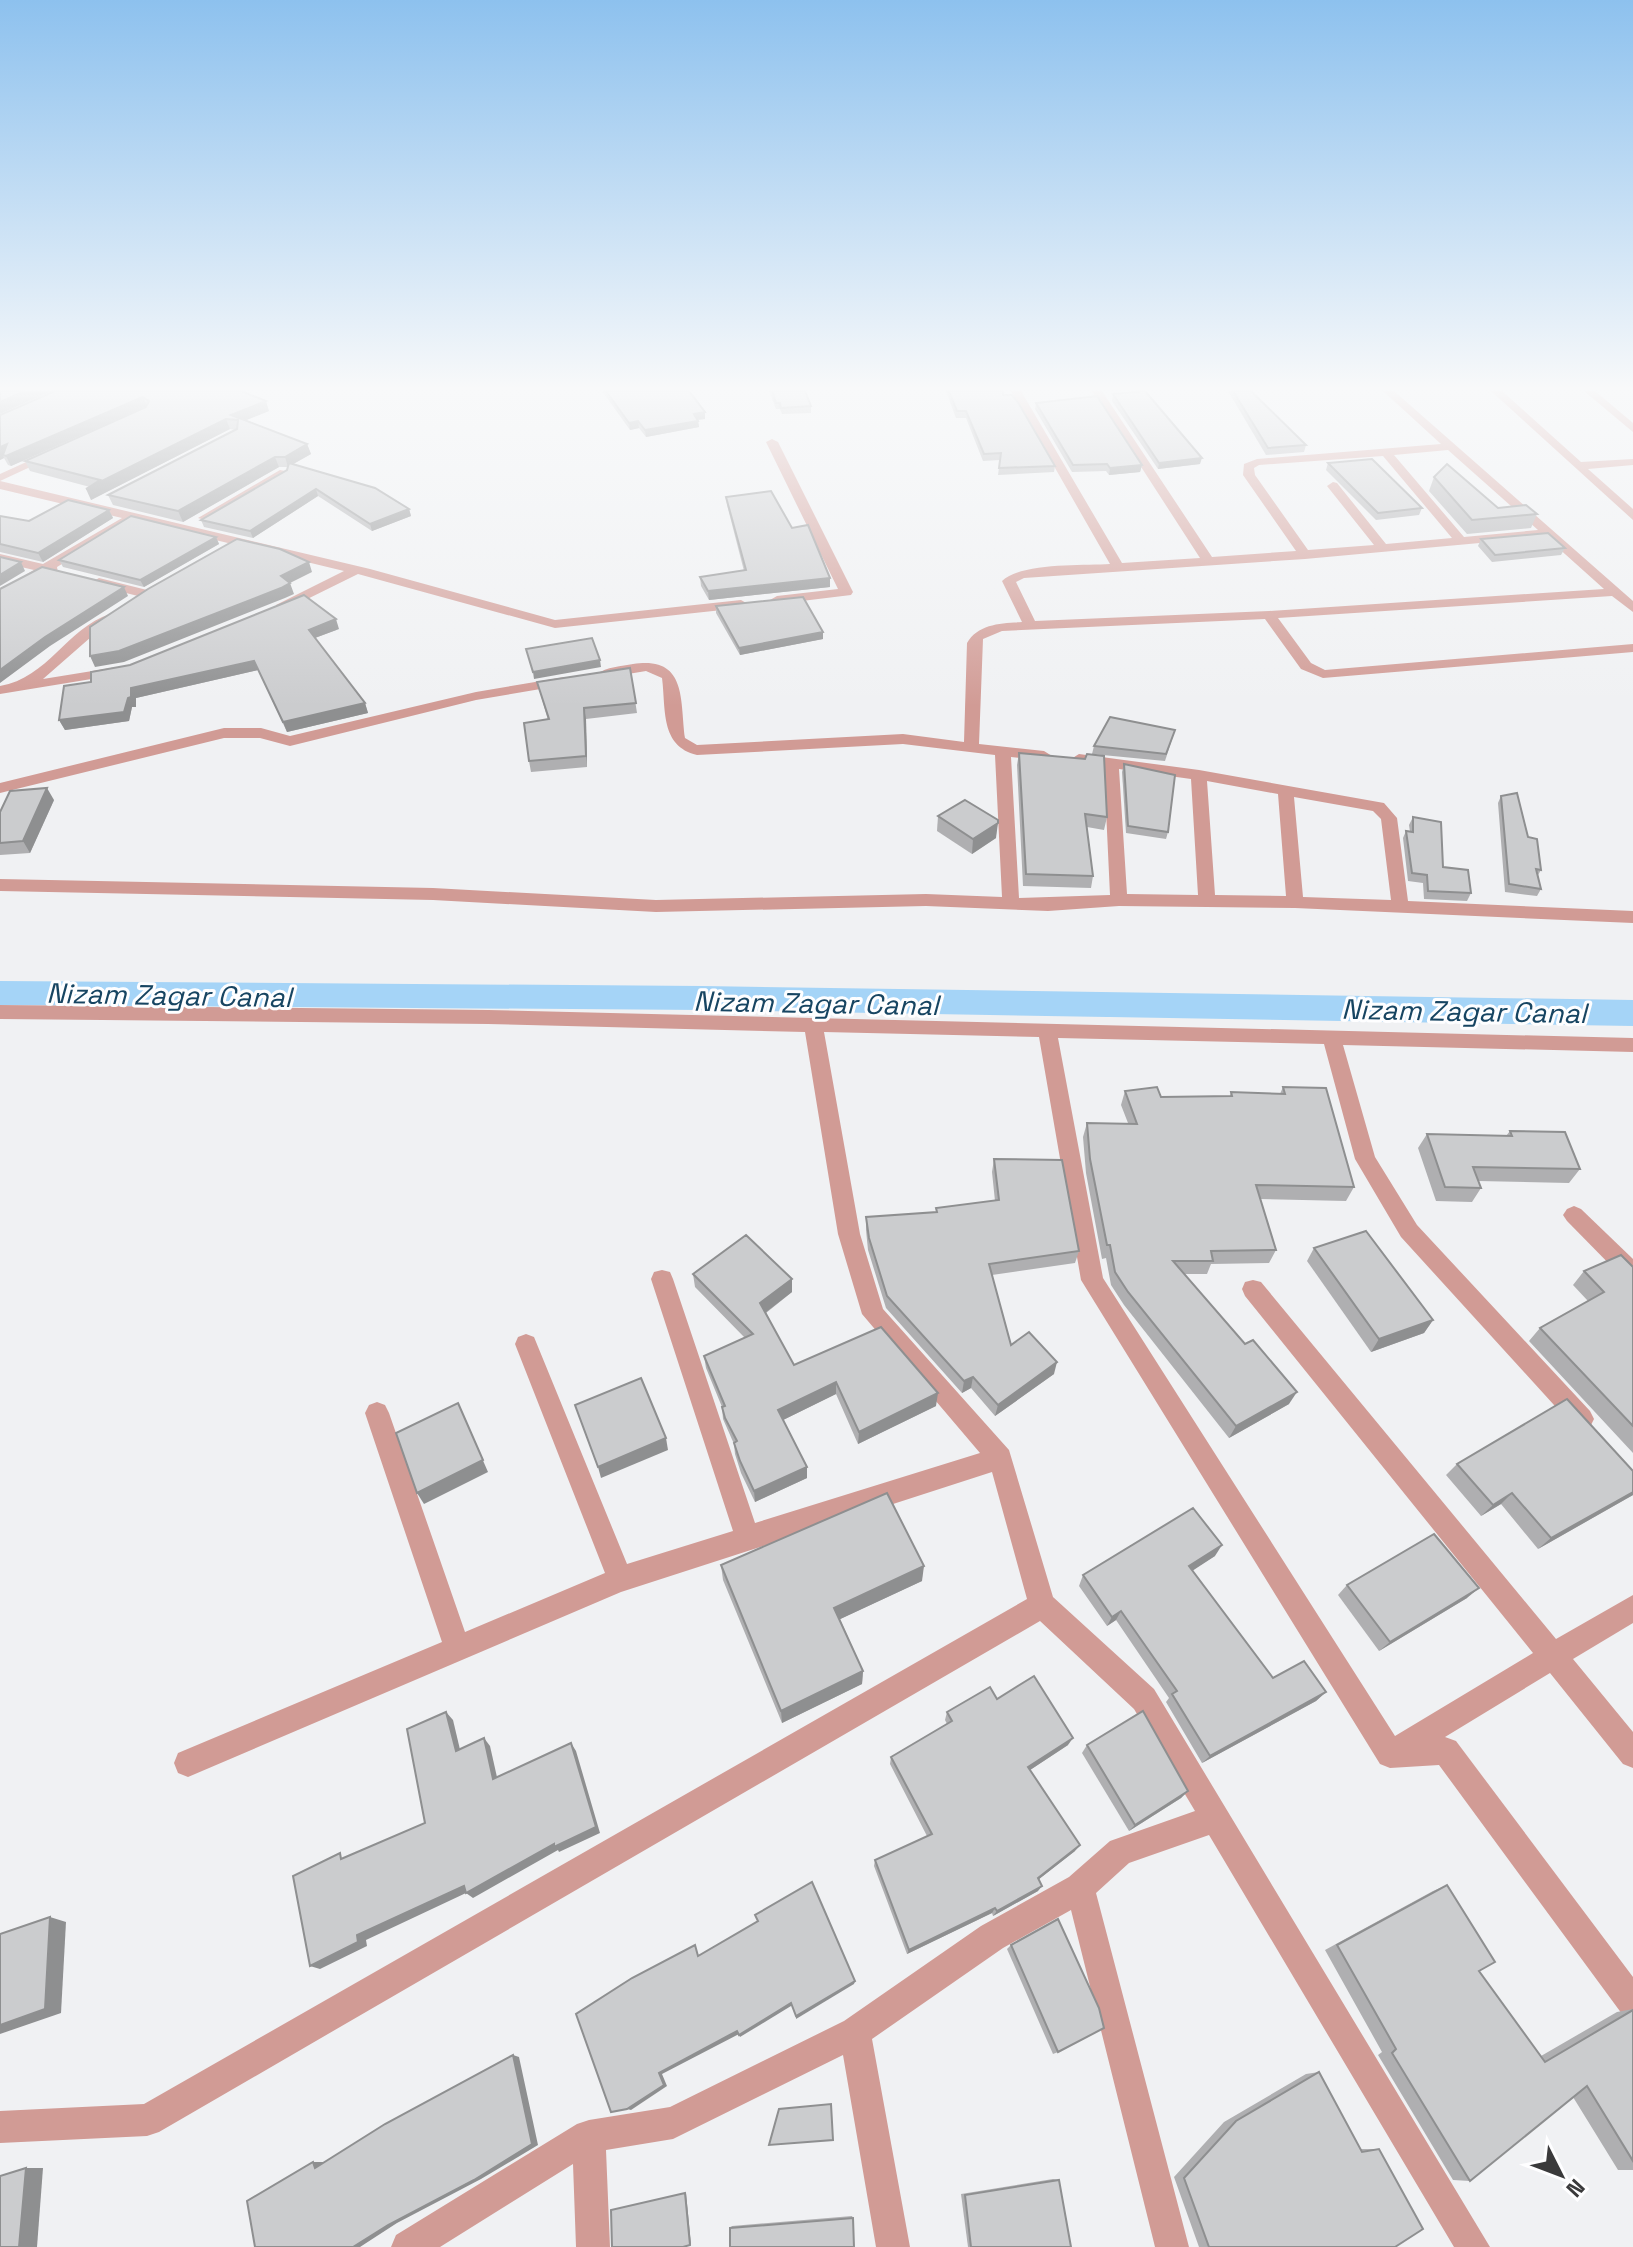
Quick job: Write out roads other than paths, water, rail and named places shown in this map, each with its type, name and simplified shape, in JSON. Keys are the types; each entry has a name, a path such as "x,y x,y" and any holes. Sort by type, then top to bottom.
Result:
{"street":[{"path":"47,496 187,528 229,547 356,570 562,625 754,603"},
{"path":"187,528 243,496"},
{"path":"769,601 846,592 799,496"},
{"path":"1077,496 1118,567"},
{"path":"1165,496 1208,561"},
{"path":"1264,496 1305,555"},
{"path":"1341,496 1383,548"},
{"path":"1423,496 1461,541"},
{"path":"1506,496 1633,608"},
{"path":"1611,496 1633,516"},
{"path":"93,507 107,500"},
{"path":"0,596 130,517"},
{"path":"1030,625 1009,581 1011,577 1021,574 1305,555 1550,533"},
{"path":"0,558 74,575"},
{"path":"264,615 356,570"},
{"path":"26,686 86,634 140,598 88,579"},
{"path":"971,748 974,643 978,636 988,630 1030,625 1269,615 1615,592"},
{"path":"1269,615 1306,666 1323,674 1633,648"},
{"path":"0,788 224,733 261,733 290,741 476,696 651,666 669,676 678,739 688,748 697,750 903,739 1111,762 1378,807 1389,818 1400,907"},
{"path":"0,690 128,669"},
{"path":"1003,752 1011,903"},
{"path":"1111,762 1119,900"},
{"path":"1199,775 1207,902"},
{"path":"1286,790 1295,902"},
{"path":"0,885 433,894 656,906 926,900 1048,905 1119,900 1295,902 1633,917"},
{"path":"0,1012 488,1017 1633,1045"},
{"path":"813,1025 849,1234 873,1314 1000,1458 1042,1605 1144,1699 1473,2247"},
{"path":"1047,1031 1092,1280 1390,1754"},
{"path":"1332,1038 1365,1159 1409,1231 1601,1440"},
{"path":"1574,1215 1633,1273"},
{"path":"662,1279 748,1539"},
{"path":"1253,1289 1633,1754"},
{"path":"526,1344 620,1579"},
{"path":"377,1413 457,1648"},
{"path":"188,1763 620,1579 1000,1458"},
{"path":"0,2127 147,2120 1042,1605"},
{"path":"1390,1754 1633,1608"},
{"path":"1390,1754 1446,1751 1633,2003"},
{"path":"408,2247 589,2136 673,2123 855,2032 992,1937 1080,1888 1120,1851 1217,1818"},
{"path":"1080,1888 1172,2247"},
{"path":"855,2032 893,2247"},
{"path":"589,2136 593,2247"}],"waterway":[{"name":"Nizam Zagar Canal","path":"0,993 702,998 1633,1013"}]}
